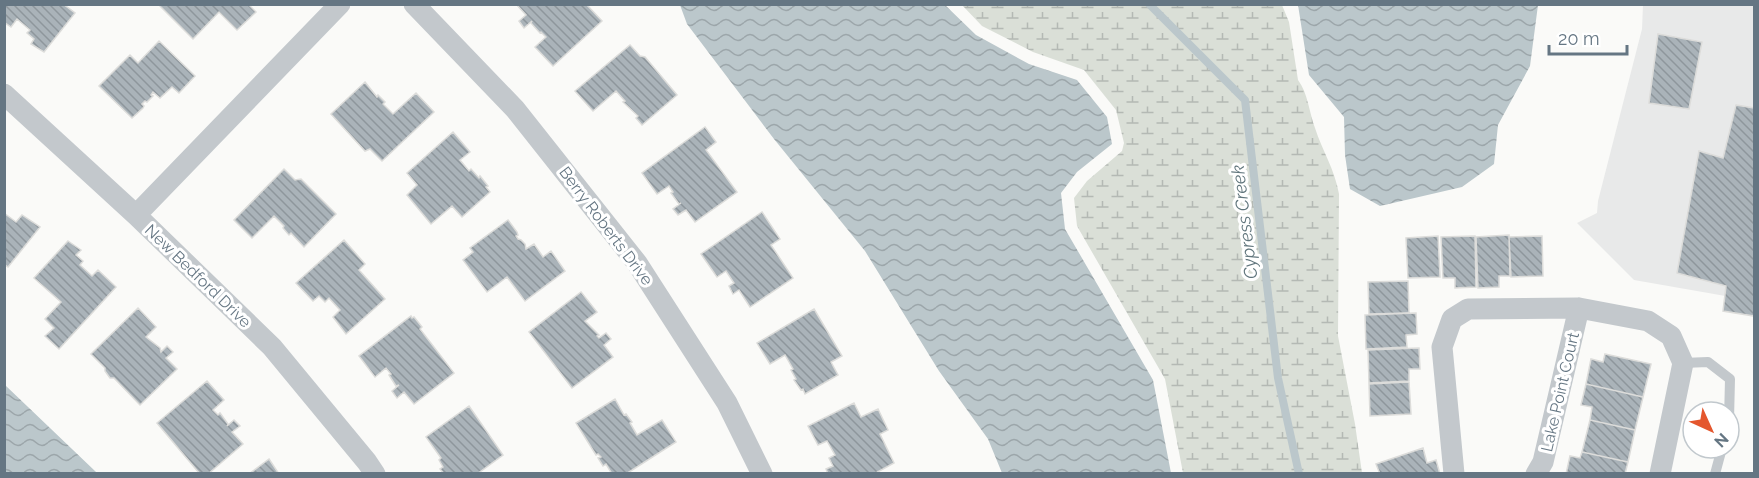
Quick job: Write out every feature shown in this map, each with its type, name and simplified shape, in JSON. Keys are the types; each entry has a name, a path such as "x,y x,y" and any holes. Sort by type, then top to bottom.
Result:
{"street":[{"path":"136,215 340,4"},
{"name":"Berry Roberts Drive","path":"414,4 515,109 637,263 727,403 762,474"},
{"name":"New Bedford Drive","path":"4,94 136,215 272,347 368,462 375,474"},
{"name":"Lake Point Court","path":"1454,474 1442,347 1452,319 1468,309 1579,308 1648,321 1671,336 1683,363"},
{"name":"Lake Point Court","path":"1536,474 1543,462 1579,308"},
{"path":"1660,474 1683,363"}],"lane":[{"path":"1683,363 1708,362 1730,379 1729,400"}],"shaded area":[{"path":"1643,5 1754,5 1754,301 1634,280 1577,223 1597,213 1598,201 1642,29"}],"green space":[{"path":"962,5 1282,5 1289,22 1298,80 1335,177 1339,194 1338,336 1362,473 1183,473 1165,379 1077,226 1074,198 1087,181 1122,151 1124,143 1116,110 1084,70 1033,52 982,26"}],"water":[{"path":"680,5 945,5 976,35 1029,64 1077,80 1107,117 1112,144 1077,172 1061,193 1065,229 1153,380 1171,473 1002,473 988,439 939,371 865,251 774,139 687,24"},
{"path":"1298,5 1538,5 1530,66 1498,125 1494,164 1462,187 1380,206 1350,189 1345,155 1344,117 1309,75"},
{"path":"5,385 95,471 97,473 5,473"}],"building":[{"path":"4,4 63,4 75,13 44,52 31,44 34,39 27,33 30,30 17,19 11,27 4,22"},
{"path":"162,4 248,4 256,12 237,30 219,12 193,39 160,6"},
{"path":"516,4 586,4 602,21 553,66 535,47 546,37 531,23 532,21 524,28 519,21 526,15"},
{"path":"1658,34 1702,42 1689,109 1649,103"},
{"path":"159,41 195,76 179,93 172,87 160,98 153,92 151,95 153,96 142,104 143,108 132,118 99,86 130,55 138,63"},
{"path":"630,45 640,56 645,57 677,95 642,125 636,118 638,116 623,102 625,101 616,91 593,111 575,91"},
{"path":"365,82 377,97 378,95 385,102 383,104 393,114 416,93 434,112 382,161 370,149 365,151 331,114"},
{"path":"1736,105 1754,108 1754,316 1723,311 1726,286 1677,273 1699,151 1723,158"},
{"path":"705,127 716,142 706,150 737,192 695,222 686,210 678,215 673,209 681,203 679,204 671,193 673,192 669,186 657,194 642,173"},
{"path":"453,132 470,152 460,160 469,171 471,169 479,178 480,176 490,192 462,217 452,206 431,224 407,195 417,185 407,173"},
{"path":"284,169 295,180 301,179 336,214 304,247 291,233 289,235 274,216 252,238 234,220"},
{"path":"762,212 780,239 771,245 793,278 750,307 739,290 733,294 729,286 734,283 726,271 717,277 701,254"},
{"path":"4,213 16,222 22,215 40,227 8,267 4,264"},
{"path":"508,220 526,249 534,244 543,257 551,251 565,271 525,301 507,277 487,292 463,260 473,252 470,248"},
{"path":"1509,235 1510,276 1499,276 1499,287 1478,288 1476,237"},
{"path":"1438,236 1440,277 1408,278 1406,238"},
{"path":"1475,236 1476,287 1455,288 1455,278 1443,278 1441,237"},
{"path":"1542,236 1543,276 1511,277 1509,237"},
{"path":"344,240 365,264 359,270 385,299 346,334 333,317 340,310 329,298 325,302 319,296 313,301 296,283"},
{"path":"68,241 81,250 76,255 83,261 80,265 92,276 98,270 116,287 59,349 45,336 54,328 45,319 61,302 34,278"},
{"path":"1408,281 1409,313 1369,314 1368,282"},
{"path":"581,292 597,312 585,321 599,335 597,336 599,338 606,333 611,339 604,345 613,357 572,388 529,332"},
{"path":"138,308 156,327 146,337 160,348 161,352 167,346 173,352 166,358 177,369 140,405 114,378 110,378 105,368 91,354"},
{"path":"814,309 842,356 831,362 838,375 805,394 794,380 796,379 791,370 793,369 785,355 770,364 757,343"},
{"path":"1416,313 1417,334 1406,335 1407,347 1366,349 1365,315"},
{"path":"411,316 422,327 420,329 454,373 414,404 404,392 397,398 392,391 399,385 396,386 386,368 375,377 359,356"},
{"path":"1419,348 1420,369 1409,369 1409,381 1369,383 1368,350"},
{"path":"1605,354 1651,364 1643,397 1586,384 1591,359 1603,362"},
{"path":"207,381 224,400 213,410 218,415 220,413 228,424 227,426 234,420 240,426 232,432 243,444 208,474 200,474 157,423"},
{"path":"1409,382 1411,414 1370,416 1369,384"},
{"path":"1586,384 1643,397 1635,430 1590,420 1592,407 1581,405"},
{"path":"615,399 624,415 626,414 632,422 630,423 637,435 662,420 676,442 626,474 612,474 606,464 603,466 598,458 601,457 596,455 576,423"},
{"path":"854,403 861,417 878,409 888,430 880,434 894,463 874,474 828,474 826,469 833,466 829,458 835,455 827,441 818,445 808,426"},
{"path":"469,406 503,455 477,474 444,474 440,469 443,467 439,460 441,458 426,437"},
{"path":"1590,420 1635,430 1628,462 1582,452"},
{"path":"1423,448 1427,463 1436,460 1440,474 1380,474 1376,464"},
{"path":"1582,452 1628,462 1625,474 1566,474 1570,456 1580,458"},
{"path":"269,459 279,474 249,474"}],"waterway":[{"name":"Cypress Creek","path":"1149,4 1245,100 1278,378 1299,474"}]}
